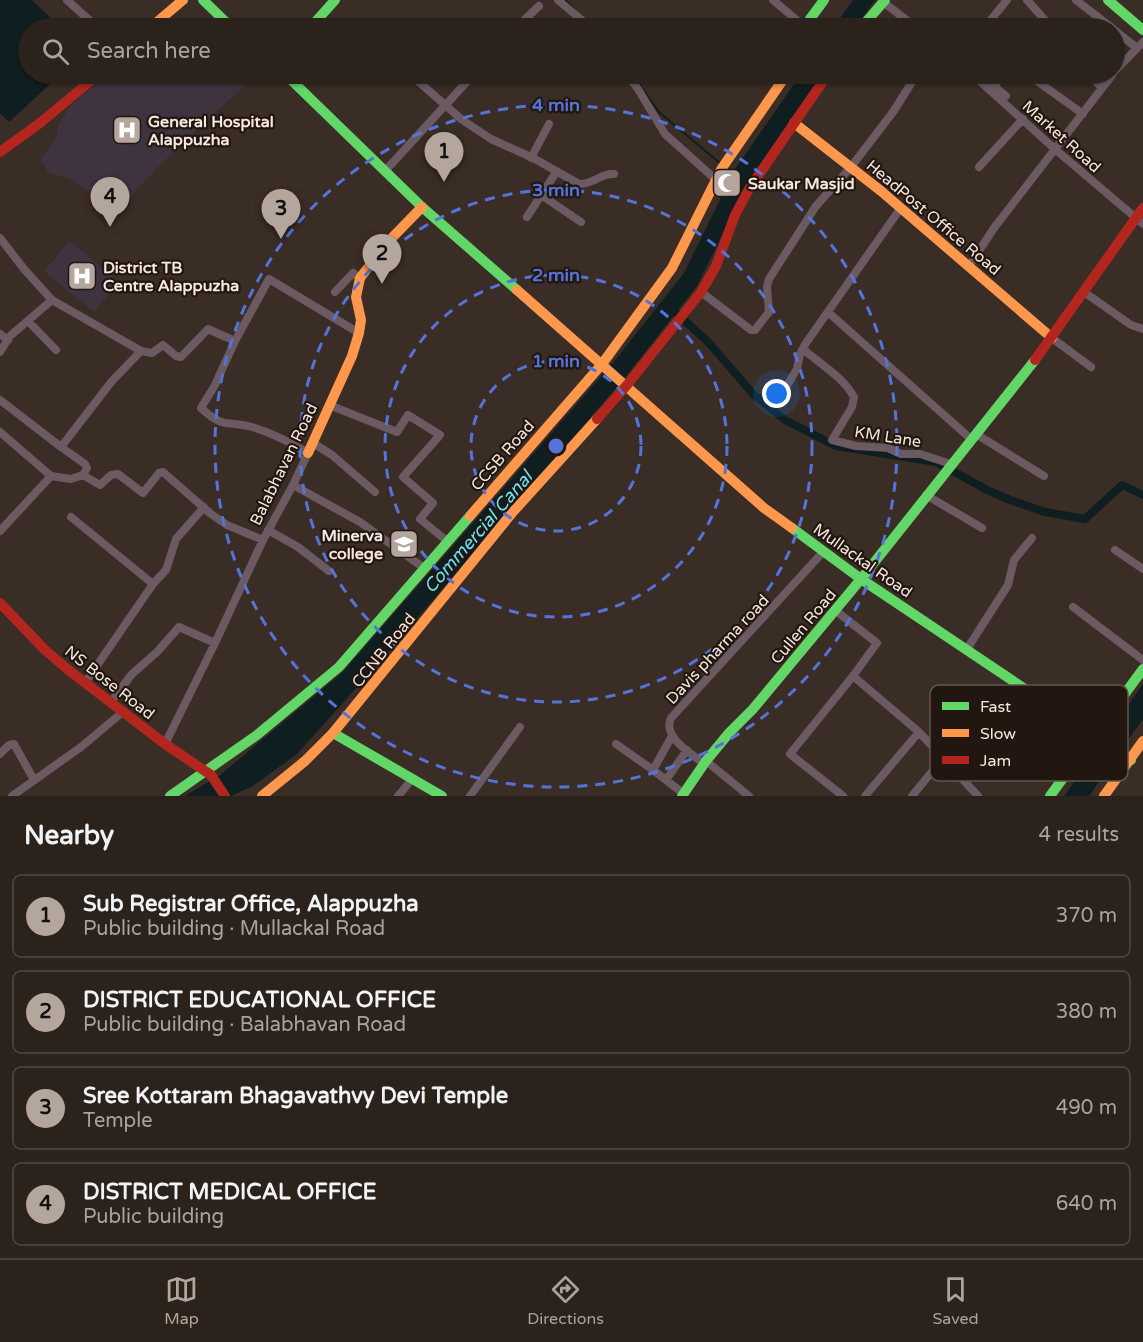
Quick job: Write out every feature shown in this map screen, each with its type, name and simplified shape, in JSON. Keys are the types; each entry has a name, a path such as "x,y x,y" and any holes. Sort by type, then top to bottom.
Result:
{"main road":[{"path":"162,18 183,0"},
{"path":"203,0 222,18"},
{"path":"811,18 824,0"},
{"path":"1108,0 1122,4 1143,30"},
{"path":"319,18 334,1"},
{"path":"870,18 884,1"},
{"path":"0,152 87,84"},
{"path":"295,84 422,207 603,365"},
{"name":"CCSB Road","path":"170,796 209,774 339,667 603,365 672,268 724,165 780,84"},
{"name":"CCNB Road","path":"262,796 305,761 333,733 512,513 626,384 701,292 716,266 735,215 749,189 821,84"},
{"name":"HeadPost Office Road","path":"794,123 851,167 1052,338"},
{"path":"360,278 388,242 422,207"},
{"name":"Cullen Road","path":"683,795 705,763 836,611 1052,338 1139,221 1143,208"},
{"name":"Balabhavan Road","path":"310,448 352,356 359,333 361,320 356,297 360,278"},
{"name":"Mullackal Road","path":"603,365 764,508 861,579 1019,685"},
{"name":"NS Bose Road","path":"0,603 44,649 165,744 209,774"},
{"path":"1128,691 1143,669"},
{"path":"333,733 442,796"},
{"path":"1129,759 1143,741"},
{"path":"209,774 225,796"},
{"path":"1050,796 1062,781"},
{"path":"1104,796 1114,781"}],"street":[{"path":"67,0 87,18"},
{"path":"558,0 579,18"},
{"path":"772,0 794,18"},
{"path":"992,18 1007,0"},
{"path":"1027,0 1043,18"},
{"path":"1076,0 1099,18"},
{"path":"884,1 905,18"},
{"path":"526,18 539,6"},
{"path":"1125,36 1140,45 1125,61"},
{"path":"421,84 461,119 491,139 583,185 606,174 614,174"},
{"path":"385,171 465,84"},
{"path":"634,84 666,135 716,179"},
{"path":"701,292 755,330 769,312 767,287 769,279 816,206 851,167 893,112 911,84"},
{"name":"Market Road","path":"983,84 1139,221"},
{"path":"996,84 994,86 1006,96"},
{"path":"1041,84 1083,114"},
{"path":"1098,84 1102,88"},
{"path":"969,266 994,228 1105,84"},
{"path":"979,167 1023,120"},
{"path":"531,158 549,124"},
{"path":"527,217 557,171"},
{"path":"541,195 581,222"},
{"path":"777,402 797,369 803,349 900,209"},
{"path":"0,238 52,300 141,351 152,353 163,345 176,356 181,357 208,329 235,341"},
{"path":"335,292 353,273 360,278"},
{"path":"359,333 269,279 201,408 218,422 250,426 332,455 375,492"},
{"path":"1084,292 1131,325 1143,329"},
{"path":"0,352 8,340 52,300"},
{"path":"829,313 974,436 1044,476"},
{"path":"28,321 56,350"},
{"path":"0,334 8,340"},
{"path":"1052,338 1091,367"},
{"name":"KM Lane","path":"803,349 841,380 854,397 852,407 832,440 856,446 888,448 901,454 920,454 948,468"},
{"path":"61,447 112,381 141,351"},
{"path":"0,400 85,464 87,468 83,475 71,480 51,476 0,432"},
{"path":"329,405 397,432 408,415 440,435 402,477 433,503 420,519 447,541"},
{"name":"Balabhavan Road","path":"165,744 310,448"},
{"path":"83,475 100,485 111,475 118,474 143,493 159,473 163,472 227,525 263,540"},
{"path":"0,531 51,476"},
{"path":"293,485 360,522 424,568"},
{"path":"926,495 982,528"},
{"path":"86,683 153,584 166,570 176,538 204,507"},
{"path":"70,517 153,584"},
{"path":"268,530 298,547 329,571"},
{"path":"967,649 1008,585 1014,560 1032,538"},
{"path":"1115,550 1143,569"},
{"name":"Davis pharma road","path":"652,770 672,736 669,724 671,718 823,552"},
{"path":"1073,607 1143,660"},
{"path":"836,611 877,643 790,754 843,796"},
{"path":"111,702 132,674 158,652 179,627 215,643"},
{"path":"853,676 930,743"},
{"path":"12,796 81,747 124,711"},
{"path":"470,796 520,727"},
{"path":"865,796 919,732"},
{"path":"672,736 687,750 749,796"},
{"path":"0,754 9,745 14,744 34,780"},
{"path":"616,744 683,795"},
{"path":"666,780 687,750"},
{"path":"912,796 930,774"},
{"path":"398,796 413,778"},
{"path":"965,781 978,796"}],"shaded area":[{"name":"General Hospital Alappuzha","path":"96,84 246,84 158,167 127,201 86,191 72,180 48,172 40,160 56,138 59,123 71,105"},
{"name":"District TB Centre Alappuzha","path":"70,241 119,282 94,312 44,271"}],"water":[{"path":"0,0 32,0 51,18 18,18 18,84 50,84 9,122 0,113"},
{"path":"853,0 875,0 862,18 840,18"},
{"name":"Commercial Canal","path":"794,84 816,84 745,189 697,286 627,375 368,675 297,754 253,786 231,796 185,796 220,775 341,674 616,359 684,273 735,169"},
{"path":"1143,684 1143,719 1128,740 1128,705"},
{"path":"1075,781 1100,781 1089,796 1064,796"}],"waterway":[{"path":"565,0 575,10"},
{"path":"639,84 659,112 721,164"},
{"path":"670,307 709,343 754,395 785,420 836,446 936,462 1010,500 1045,512 1085,519 1122,485 1143,495"}],"traffic: fast":[{"path":"203,0 222,18"},
{"path":"319,18 335,0"},
{"path":"811,18 824,0"},
{"path":"870,18 885,0"},
{"path":"1108,0 1143,30"},
{"path":"295,84 422,207 517,290"},
{"path":"792,528 861,579 1035,360"},
{"path":"170,796 257,735 339,667 470,516"},
{"path":"682,796 729,733 753,709 861,579 1019,685"},
{"path":"1128,689 1143,669"},
{"path":"333,733 442,796"},
{"path":"1050,796 1061,781"}],"traffic: slow":[{"path":"162,18 183,0"},
{"path":"470,516 602,364 672,268 722,168 780,84"},
{"path":"794,123 881,191 1052,338"},
{"path":"308,453 352,356 359,333 361,320 356,297 360,278 388,242 422,207"},
{"path":"517,290 764,508 792,528"},
{"path":"262,796 305,761 333,733 512,513 597,419"},
{"path":"1128,762 1143,741"},
{"path":"1104,796 1115,781"}],"traffic: jam":[{"path":"0,152 87,84"},
{"path":"597,419 701,292 716,266 735,215 749,189 821,84"},
{"path":"1035,360 1143,208"},
{"path":"0,603 44,649 66,668 165,744 211,775 225,796"}],"place":[{"name":"General Hospital Alappuzha","path":"127,130"},
{"name":"Sub Registrar Office, Alappuzha","path":"444,182"},
{"name":"Saukar Masjid","path":"727,183"},
{"name":"DISTRICT MEDICAL OFFICE","path":"110,227"},
{"name":"Sree Kottaram Bhagavathvy Devi Temple","path":"281,239"},
{"name":"District TB Centre Alappuzha","path":"82,276"},
{"name":"DISTRICT EDUCATIONAL OFFICE","path":"382,284"},
{"name":"Minerva college","path":"404,544"}]}
